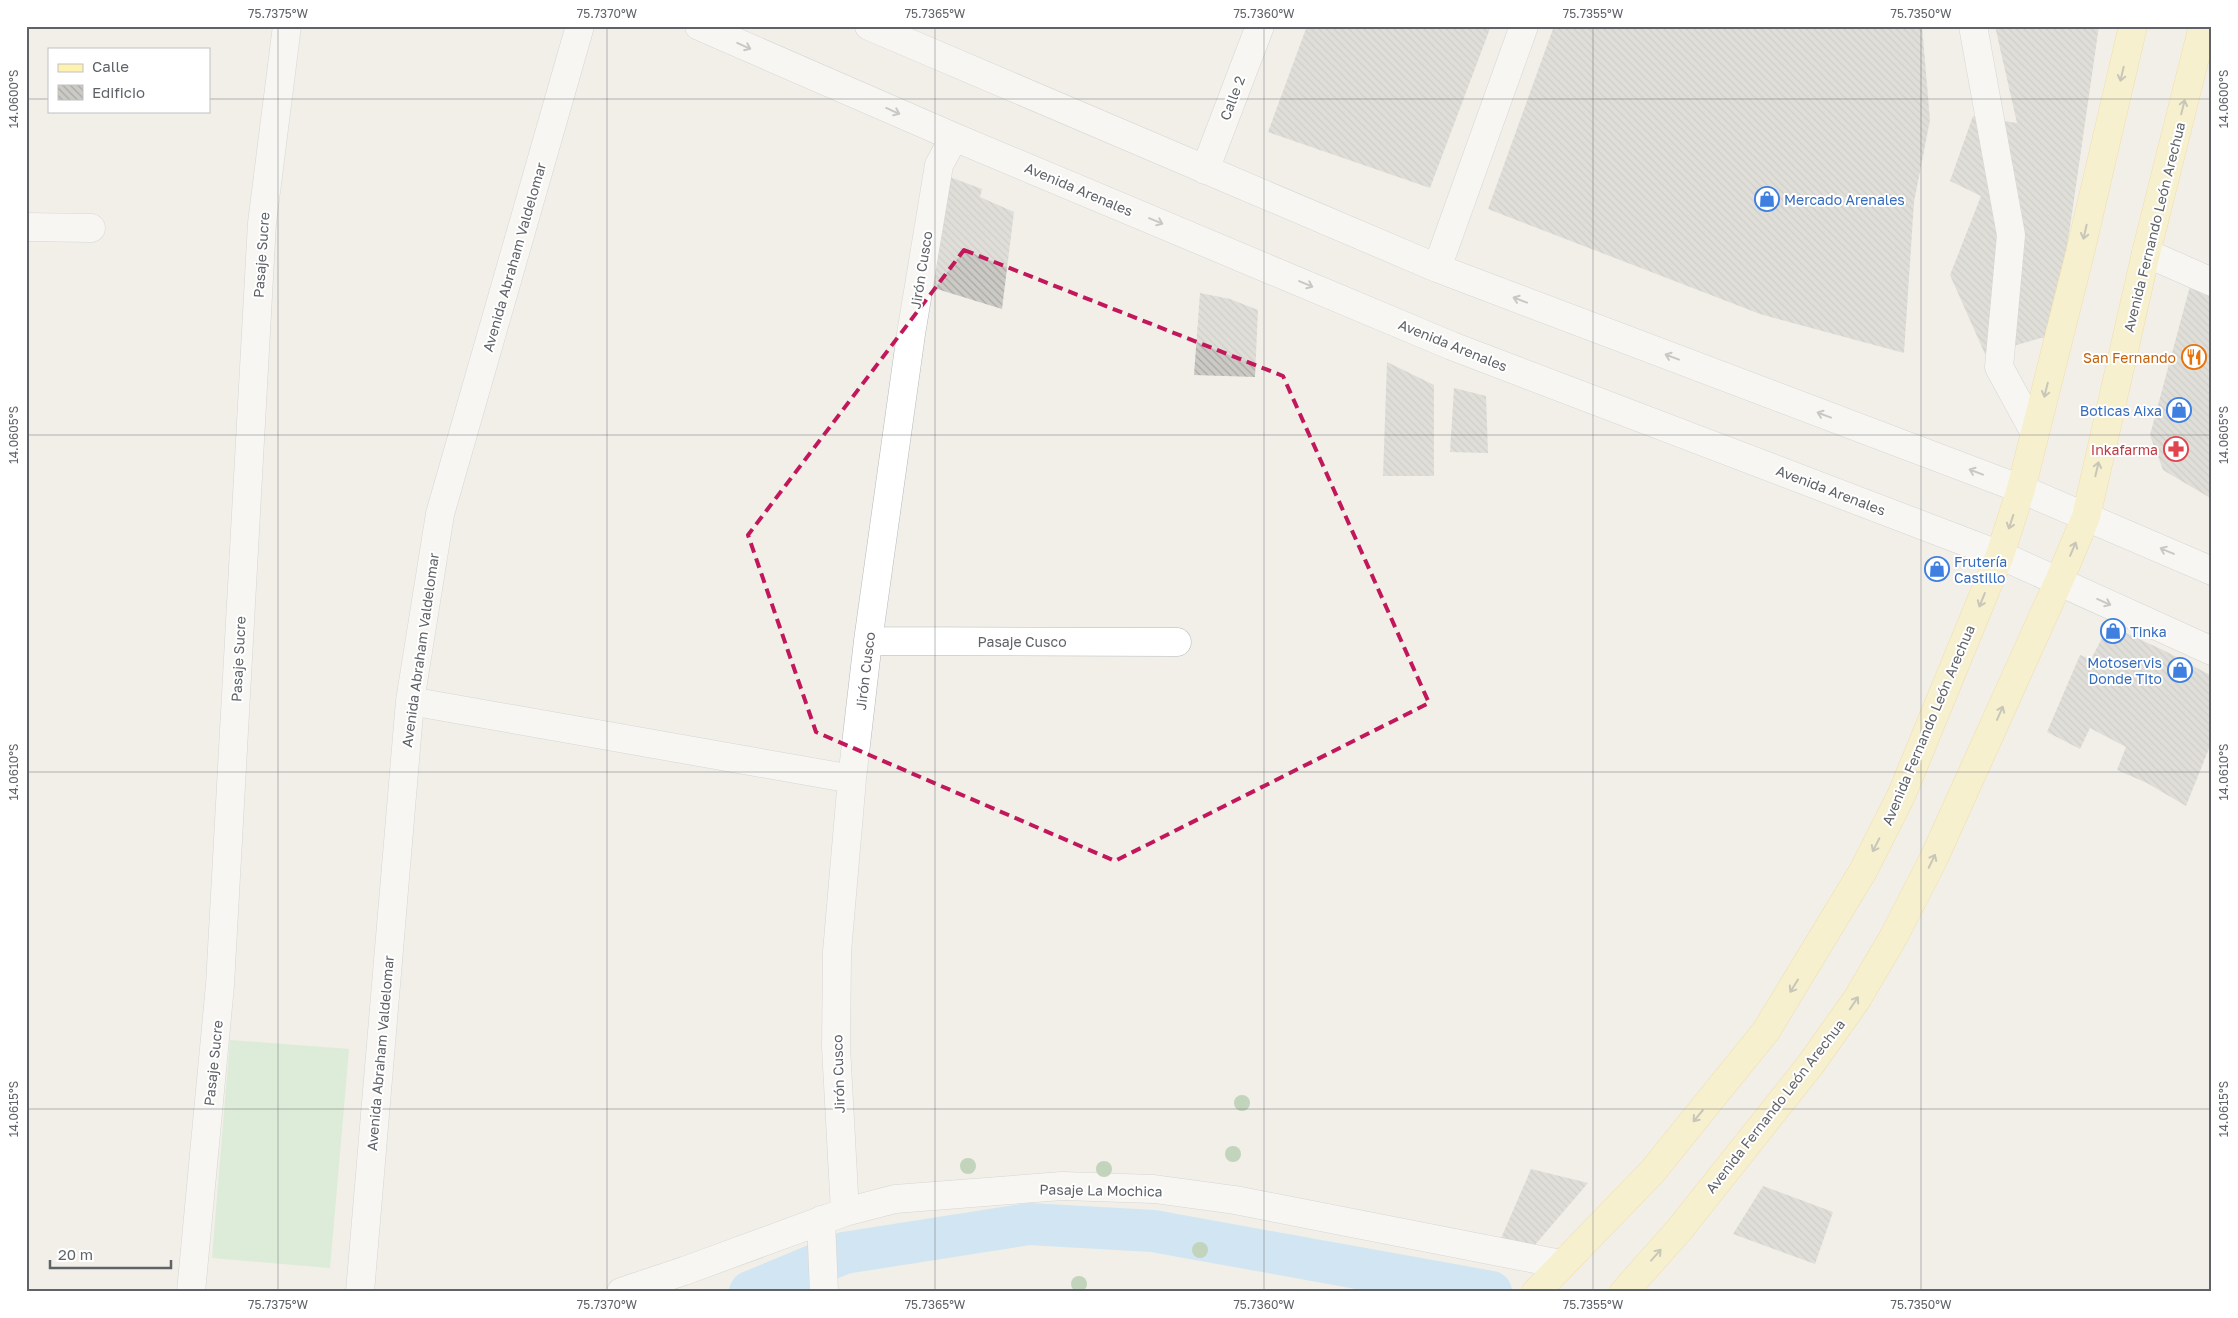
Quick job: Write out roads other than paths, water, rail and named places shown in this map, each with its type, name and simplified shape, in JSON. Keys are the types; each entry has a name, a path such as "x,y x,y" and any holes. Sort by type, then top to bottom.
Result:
{"main road":[{"path":"2021,489 2080,253 2133,26"},
{"name":"Avenida Fernando León Arechua","path":"1624,1292 1679,1230 1811,1064 1857,999 1894,936 1934,858 2059,582 2086,517 2146,253 2203,26"},
{"name":"Avenida Fernando León Arechua","path":"1536,1292 1652,1172 1718,1093 1766,1031 1822,942 1863,871 1901,796 2000,554 2021,489"}],"street":[{"name":"Pasaje Sucre","path":"190,1292 220,985 262,223 287,26"},
{"name":"Avenida Abraham Valdelomar","path":"360,1292 410,701 440,514 580,26"},
{"name":"Avenida Arenales","path":"700,26 954,137 1452,346 2000,554 2212,651"},
{"path":"870,26 918,36 1205,170 1437,268 2021,489 2212,571"},
{"name":"Calle 2","path":"1205,170 1260,26"},
{"path":"1437,268 1524,26"},
{"path":"1973,26 2011,235 1999,367 2035,433"},
{"name":"Jirón Cusco","path":"824,1292 833,1216 837,952 852,779 868,641 911,334 939,165 954,137"},
{"path":"26,226 92,228"},
{"path":"2146,253 2212,282"},
{"name":"Pasaje Cusco","path":"868,641 1177,642"},
{"path":"410,701 852,779"},
{"name":"Pasaje La Mochica","path":"621,1292 833,1216 895,1199 1062,1186 1154,1189 1234,1200 1561,1264"}],"waterway":[{"path":"750,1292 844,1253 1029,1224 1153,1231 1491,1292"}],"place":[{"name":"Mercado Arenales","path":"1767,199"},
{"name":"San Fernando","path":"2194,357"},
{"name":"Boticas Aixa","path":"2179,410"},
{"name":"Inkafarma","path":"2176,449"},
{"name":"Frutería Castillo","path":"1937,569"},
{"name":"Tinka","path":"2113,631"},
{"name":"Motoservis Donde Tito","path":"2180,670"}]}
